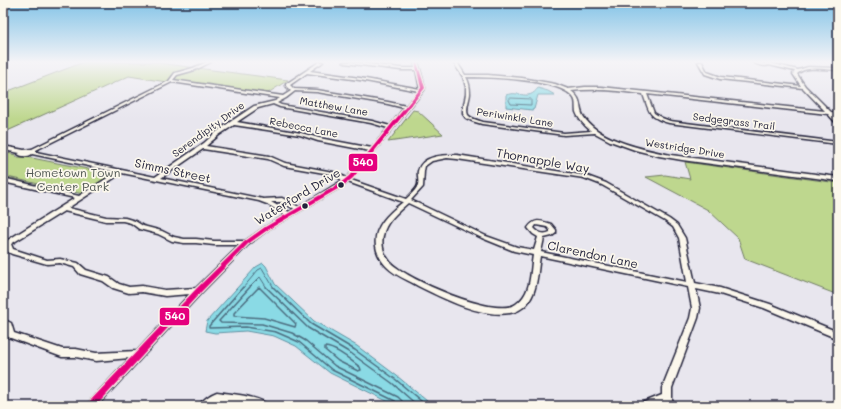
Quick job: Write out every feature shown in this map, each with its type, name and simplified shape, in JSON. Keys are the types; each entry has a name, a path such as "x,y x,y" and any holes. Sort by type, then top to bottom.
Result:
{"street":[{"path":"33,152 172,81"},
{"path":"173,81 285,97"},
{"name":"Serendipity Drive","path":"157,178 259,105 274,103 285,97 293,90 287,85 293,81"},
{"path":"372,81 422,90 422,81"},
{"name":"Periwinkle Lane","path":"465,81 468,87 464,111 466,116 470,119 482,123 564,134 584,134 596,132"},
{"path":"534,81 543,82 568,90 593,88 838,114"},
{"path":"749,81 804,87"},
{"path":"800,81 838,122"},
{"path":"293,90 343,95 394,104 407,108"},
{"name":"Waterford Drive","path":"91,406 198,291 246,242 348,180 422,90"},
{"name":"Westridge Drive","path":"568,90 576,97 580,115 596,132 624,145 656,154 838,179"},
{"name":"Sedgegrass Trail","path":"645,93 652,114 669,122 838,143"},
{"name":"Matthew Lane","path":"274,103 280,106 372,122 391,128"},
{"name":"Rebecca Lane","path":"232,123 301,134 308,137 355,145 373,150"},
{"name":"Clarendon Lane","path":"202,147 269,158 284,164 331,172 348,180 408,201 484,237 516,249 745,298 838,336"},
{"name":"Simms Street","path":"3,148 33,152 262,200 289,215"},
{"name":"Thornapple Way","path":"408,201 420,187 421,173 424,165 432,159 445,157 464,158 585,177 604,184 675,226 682,238 692,286"},
{"path":"122,171 5,245 14,252 47,262 60,261 76,265 83,272 106,278 116,286 129,290 142,289 164,293 198,291"},
{"path":"3,180 81,198"},
{"name":"Simms Street","path":"262,200 282,200 299,210"},
{"path":"408,201 391,216 383,226 379,241 382,256 391,268 400,274 467,305 482,310 509,310 526,301 530,293 536,254 541,236"},
{"path":"63,209 106,219 123,219 133,222 141,228 160,232 172,239 214,243 246,242"},
{"path":"645,406 668,402 667,388 694,318 696,308 692,286"},
{"path":"3,322 8,325 9,333 11,335 62,353 76,353 96,357 140,354"},
{"path":"204,406 216,396 258,403 263,406"}],"green space":[{"path":"34,81 118,81 3,133 3,93"},
{"path":"179,81 286,81 268,93"},
{"path":"413,110 418,111 443,134 388,142"},
{"name":"Hometown Town Center Park","path":"3,152 16,155 16,157 27,157 113,174 83,194 3,176"},
{"path":"685,162 838,183 838,295 745,259 738,238 708,210 646,177 665,175 690,179"}],"water":[{"path":"538,88 555,95 538,95 534,109 532,110 506,107 506,95 527,95 531,94"},
{"path":"263,263 275,284 314,321 357,346 397,376 433,406 397,406 330,373 296,346 274,336 246,331 215,333 205,331 207,321 256,267"}],"transit line":[{"name":"540","path":"91,406 198,291 246,243 267,228 341,185 351,177 423,88 421,81"}]}
